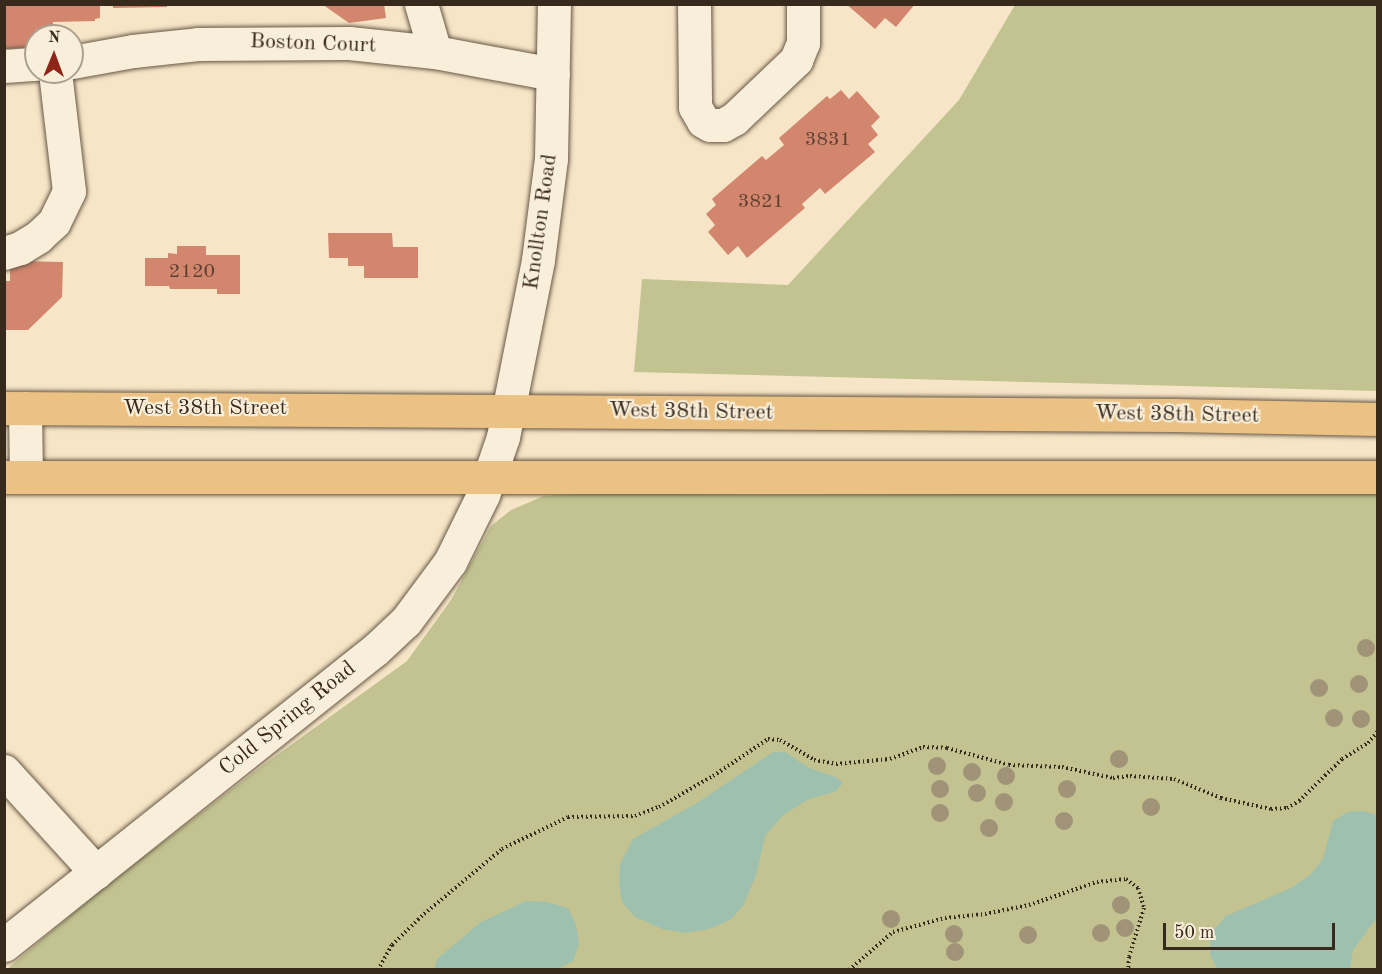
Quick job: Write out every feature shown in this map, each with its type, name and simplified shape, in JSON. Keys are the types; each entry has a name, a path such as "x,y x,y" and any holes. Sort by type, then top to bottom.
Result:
{"main road":[{"name":"West 38th Street","path":"15,408 506,423 1377,419"},
{"path":"15,477 1377,477"}],"street":[{"path":"421,4 435,52"},
{"name":"Knollton Road","path":"506,423 547,207 553,134 554,4"},
{"path":"694,4 694,107 703,121 717,125 723,125 734,119 796,60 803,43 803,4"},
{"name":"Boston Court","path":"84,60 154,48 241,42 349,43 435,52 553,74"},
{"path":"4,66 24,65"},
{"path":"4,253 20,248 38,237 54,222 69,191 56,84"},
{"path":"15,408 15,477"},
{"name":"Cold Spring Road","path":"4,945 391,636 420,604 450,562 470,524 490,477 506,423"},
{"path":"4,771 91,876"}],"path":[{"path":"378,969 392,945 424,914 502,849 568,817 635,816 659,807 713,776 768,739 780,740 814,760 836,764 890,759 923,747 947,748 1009,765 1062,767 1113,778 1147,776 1174,779 1221,798 1271,809 1287,808 1299,801 1342,759 1368,743 1377,731"},
{"path":"849,969 893,932 945,918 985,914 1029,905 1097,882 1126,879 1138,888 1144,908 1128,957 1128,969"}],"green space":[{"path":"1015,5 1377,5 1377,391 634,372 642,279 788,285 959,100"},
{"path":"1377,492 1377,969 6,970 97,893 262,766 407,661 451,600 491,526 511,510 544,496 589,493 758,495"}],"shaded area":[{"path":"773,752 785,752 809,768 836,777 843,783 835,792 809,799 783,815 765,836 756,875 743,906 730,920 709,929 685,933 662,929 635,917 622,902 619,882 620,864 633,839 697,803"},
{"path":"1363,811 1377,815 1377,918 1353,950 1350,969 1218,969 1210,956 1210,934 1226,916 1291,888 1310,875 1323,859 1333,821 1348,812"},
{"path":"526,901 547,902 568,908 576,925 579,944 573,961 558,969 434,969 437,959 481,922"}],"building":[{"path":"4,4 100,4 100,18 95,21 24,24 24,48 4,49"},
{"path":"113,4 167,4 167,7 113,8"},
{"path":"322,4 384,4 386,18 349,23"},
{"path":"846,4 915,4 896,27 885,18 875,29"},
{"path":"841,90 849,99 857,91 880,117 871,126 878,135 868,144 875,152 825,194 820,188 802,204 805,208 747,258 738,246 728,255 708,232 715,225 706,214 716,205 712,199 762,156 766,160 784,145 779,138 827,96 830,99"},
{"path":"328,233 392,233 393,247 418,247 418,278 364,278 364,266 348,266 348,258 329,258"},
{"path":"177,246 206,246 206,255 240,255 240,294 217,294 217,289 170,289 169,286 145,286 145,258 168,258 168,253 177,254"},
{"path":"15,261 63,262 62,297 28,330 4,330 4,281 10,281 10,264"}]}
